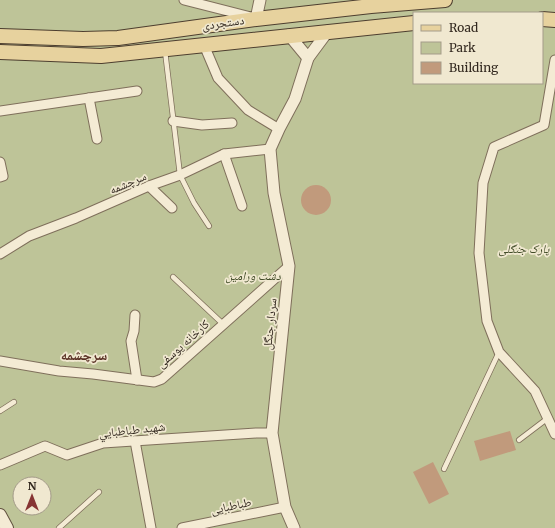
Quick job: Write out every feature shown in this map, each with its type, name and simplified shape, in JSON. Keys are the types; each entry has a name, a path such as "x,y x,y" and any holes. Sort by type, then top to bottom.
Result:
{"main road":[{"name":"دستجردی","path":"0,36 83,39 118,38 256,19 371,6 445,0"},
{"path":"543,19 555,20"},
{"name":"دستجردی","path":"0,52 101,56 413,23"}],"street":[{"path":"184,0 256,19 260,0"},
{"name":"سردار جنگل","path":"294,528 285,507 272,433 289,266 274,193 270,149 295,98 308,58 328,31"},
{"path":"289,35 308,58"},
{"path":"204,45 218,78 248,110 279,129"},
{"path":"555,60 544,125 494,147 483,183 479,252 487,321 499,352 535,391 555,434"},
{"path":"0,110 138,91"},
{"path":"89,98 97,139"},
{"path":"173,121 202,125 232,123"},
{"name":"سرچشمه","path":"0,254 28,236 76,218 149,186 180,175 224,154 270,149"},
{"path":"224,154 242,206"},
{"path":"0,162 3,176 0,177"},
{"path":"149,186 172,208"},
{"name":"کارخانه یوسفی","path":"0,361 59,371 154,382 162,379 289,266"},
{"path":"135,315 134,331 131,341 137,380"},
{"name":"شهيد طباطبايي","path":"0,465 45,446 67,455 103,443 272,433"},
{"path":"135,441 151,528"},
{"name":"طباطبایی","path":"182,528 285,507"},
{"path":"223,520 228,528"}],"lane":[{"path":"165,49 180,175 194,203 209,226"},
{"path":"173,277 223,324"},
{"path":"444,469 499,352"},
{"path":"0,411 14,402"},
{"path":"519,440 548,418"},
{"path":"59,528 99,492"}],"green space":[{"name":"دشت ورامین","path":"0,0 555,0 555,528 0,528"}],"building":[{"path":"316,185 327,189 331,200 327,211 316,215 305,211 301,200 305,189"},
{"path":"510,431 516,450 480,461 474,441"},
{"path":"433,462 449,494 429,504 413,472"}],"district":[{"name":"سرچشمه","path":"84,355"}],"park label":[{"name":"پارک جنگلی","path":"524,249"}]}
